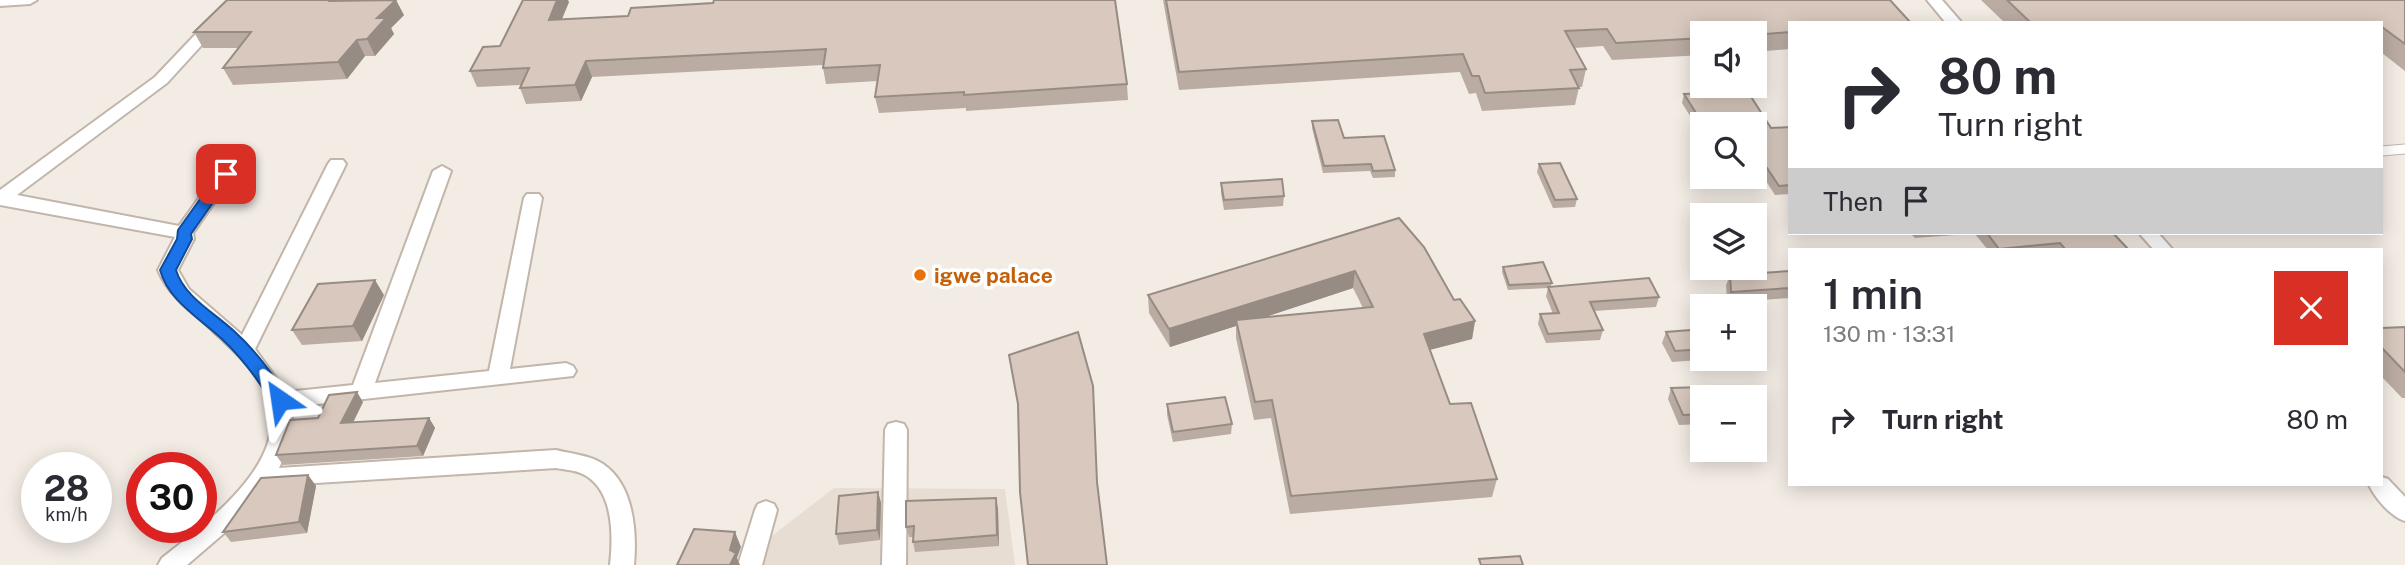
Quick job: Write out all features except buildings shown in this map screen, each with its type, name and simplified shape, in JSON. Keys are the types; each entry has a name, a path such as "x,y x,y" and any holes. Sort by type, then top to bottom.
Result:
{"street":[{"path":"0,2 30,0"},
{"path":"1934,0 1953,21"},
{"path":"0,198 161,80 218,19 232,9"},
{"path":"170,565 227,521 261,478 283,434 280,400 261,370 217,323 173,287 168,270 185,239 184,233 240,154"},
{"path":"244,351 337,164"},
{"path":"361,392 442,171"},
{"path":"0,198 184,233"},
{"path":"498,378 533,198"},
{"path":"2150,235 2162,248"},
{"path":"280,400 566,371"},
{"path":"894,565 896,430"},
{"path":"261,478 556,459 597,470 612,488 625,538 622,565"},
{"path":"2381,486 2405,512"},
{"path":"750,565 766,510"}],"lane":[{"path":"2383,151 2405,149"}],"shaded area":[{"path":"834,488 1005,489 1015,565 734,565"}],"place":[{"name":"igwe palace","path":"920,275"}],"route":[{"path":"226,174 184,233 185,239 168,270 173,287 217,323 261,370 280,400"}]}
